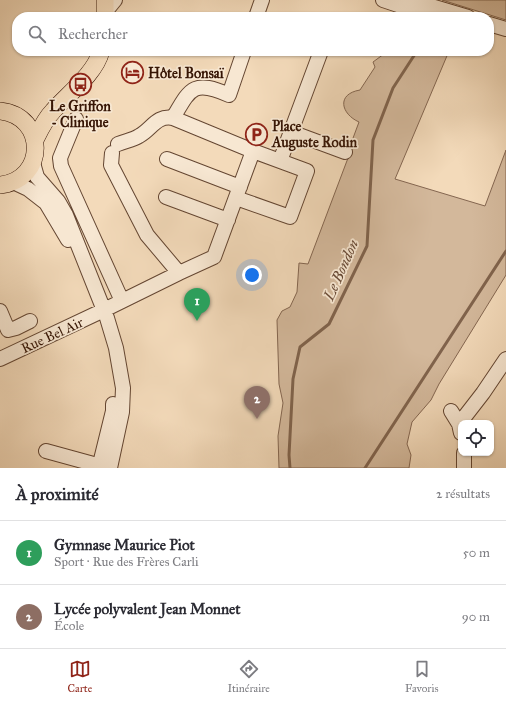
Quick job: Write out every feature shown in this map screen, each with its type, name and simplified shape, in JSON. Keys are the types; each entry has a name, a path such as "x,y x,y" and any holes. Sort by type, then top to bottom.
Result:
{"main road":[{"path":"35,140 48,117 87,75 96,64 99,56"},
{"path":"0,111 17,116 25,122 31,130 35,140 35,155 33,163 24,174 6,184"}],"street":[{"path":"258,12 262,0"},
{"path":"383,0 410,9 426,12"},
{"path":"494,25 506,29"},
{"path":"494,35 506,39"},
{"path":"173,118 192,90 199,88 214,88 229,95 242,56"},
{"path":"280,161 319,56"},
{"path":"167,159 290,217 307,171 253,152 173,118 166,117 154,123 139,136 115,148 111,165 148,235 179,273"},
{"path":"76,119 60,158 61,166 122,302"},
{"path":"293,126 345,152"},
{"name":"Rue Bel Air","path":"0,359 214,257 253,152"},
{"path":"33,163 37,177 58,201 66,215 104,310 116,348 113,411 103,468 46,451"},
{"path":"6,184 28,189 46,203 93,284"},
{"path":"166,197 228,220"},
{"path":"0,311 8,330 30,321"},
{"path":"466,420 506,359"},
{"path":"451,411 458,425"},
{"path":"464,456 464,468"}],"shaded area":[{"path":"442,0 506,0 506,20 494,16 494,12 480,12"},
{"path":"381,56 447,56 395,179 485,206 506,150 506,275 439,384 431,400 412,422 407,444 411,455 409,468 279,468 278,436 283,403 279,384 277,320 282,311 290,307 297,292 299,263 308,264 348,158 346,157 359,122 348,114 345,109 344,100 352,92 360,90 375,67 373,62"}],"waterway":[{"name":"Le Bondon","path":"290,468 289,455 293,379 300,347 329,324 367,246 373,140 393,88 414,56"},
{"path":"365,468 506,251"}],"place":[{"name":"Hôtel Bonsaï","path":"132,73"},
{"name":"Le Griffon - Clinique","path":"80,84"},
{"name":"Place Auguste Rodin","path":"257,134"},
{"name":"Gymnase Maurice Piot","path":"197,321"},
{"name":"Lycée polyvalent Jean Monnet","path":"257,419"}]}
